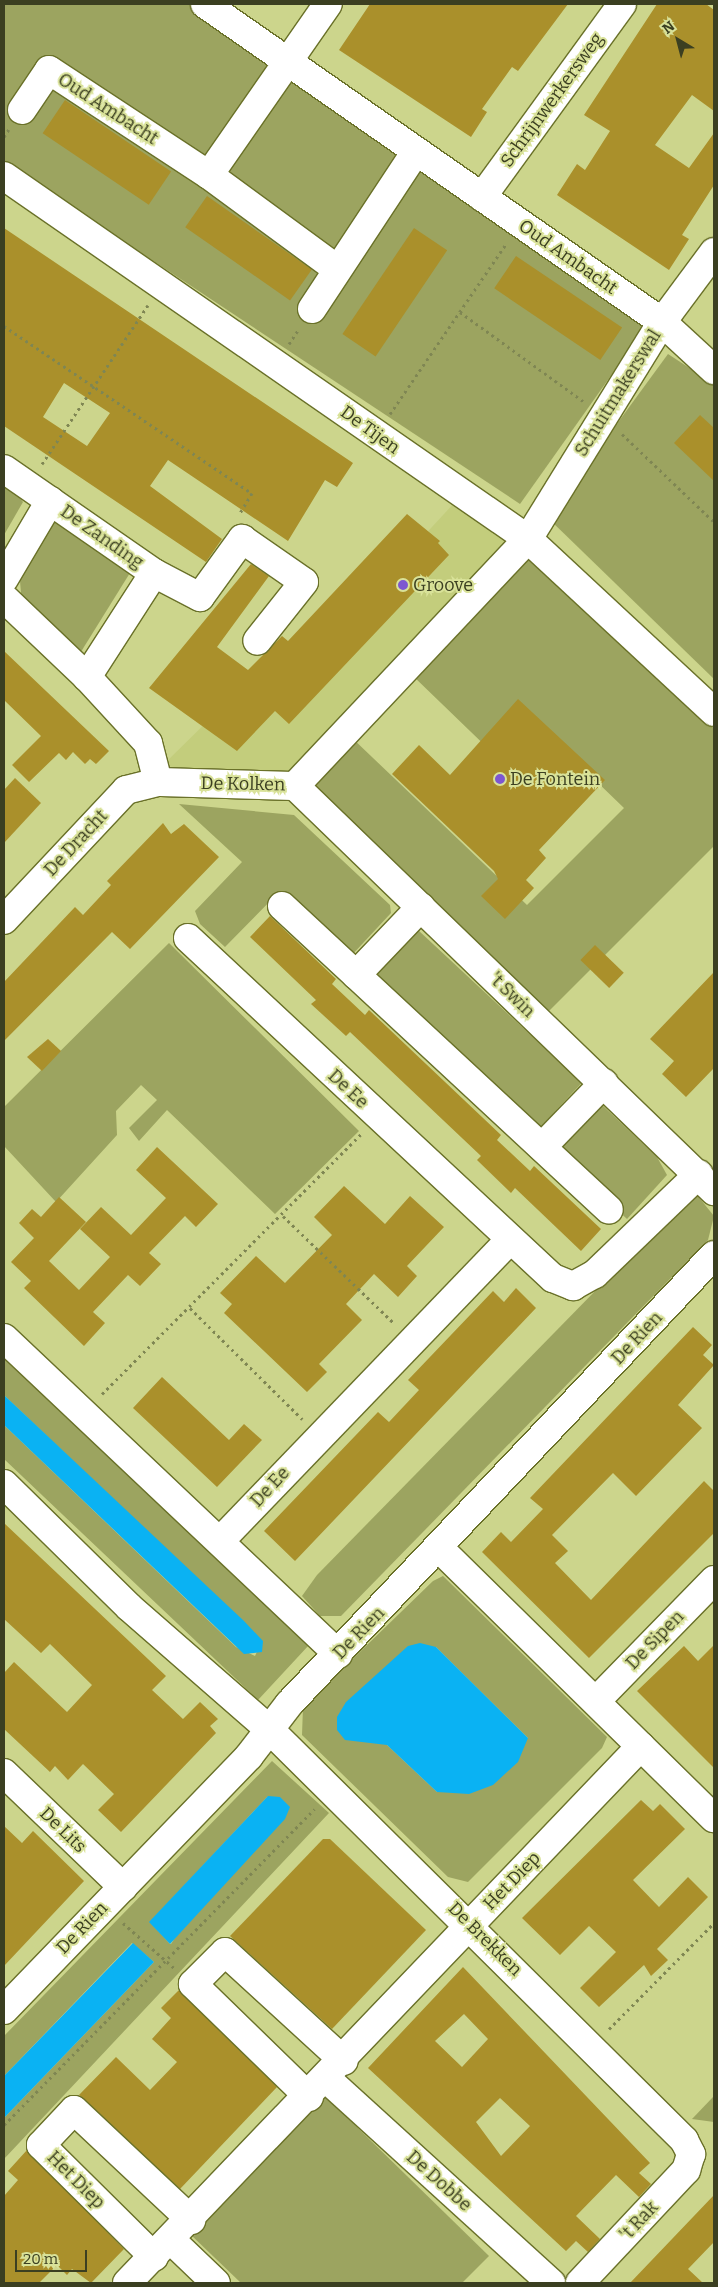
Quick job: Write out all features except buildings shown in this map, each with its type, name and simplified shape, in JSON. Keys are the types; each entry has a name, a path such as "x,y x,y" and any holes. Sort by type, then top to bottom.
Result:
{"street":[{"name":"Oud Ambacht","path":"205,4 662,322 714,370"},
{"path":"209,176 286,60 328,4"},
{"name":"Schrijnwerkersweg","path":"482,197 622,4"},
{"name":"Oud Ambacht","path":"22,110 49,70 209,176 337,269"},
{"path":"312,308 416,151"},
{"name":"De Tijen","path":"4,176 277,362 376,435 528,539 714,712"},
{"name":"Schuitmakerswal","path":"528,539 662,322 714,252"},
{"name":"De Zanding","path":"4,469 154,573 200,597 242,539"},
{"name":"De Zanding","path":"4,579 50,501"},
{"path":"242,539 304,582 257,641"},
{"name":"De Kolken","path":"158,782 294,786 528,539"},
{"name":"De Zanding","path":"87,677 154,573"},
{"path":"4,598 87,677 148,743 158,782"},
{"name":"De Dracht","path":"4,920 126,790 158,782"},
{"name":"'t Swin","path":"294,786 706,1182"},
{"path":"282,906 609,1210"},
{"path":"356,975 421,907"},
{"name":"De Ee","path":"188,938 508,1240 553,1278 573,1286 595,1274 706,1182"},
{"path":"542,1147 604,1083"},
{"name":"De Ee","path":"220,1541 319,1435 508,1240"},
{"name":"De Rien","path":"4,2010 270,1730 338,1654 440,1550 714,1255"},
{"path":"4,1338 338,1654"},
{"path":"4,1484 129,1607 270,1730"},
{"path":"440,1550 714,1818"},
{"name":"De Sipen","path":"596,1701 714,1580"},
{"name":"De Brekken","path":"270,1730 471,1924 684,2140 691,2154"},
{"name":"Het Diep","path":"127,2283 163,2249 327,2079 471,1924 641,1746"},
{"name":"De Lits","path":"4,1773 113,1896"},
{"path":"225,1952 327,2079 193,1984 225,1952"},
{"name":"De Dobbe","path":"327,2079 551,2283"},
{"name":"Het Diep","path":"163,2249 41,2145 74,2110 191,2220"},
{"name":"'t Rak","path":"580,2283 686,2170 691,2154"},
{"path":"163,2249 216,2283"}],"path":[{"path":"376,435 520,224"},
{"path":"28,486 162,284"},
{"path":"277,362 312,308"},
{"path":"4,326 252,493 238,515 242,539"},
{"path":"83,1412 284,1216 378,1117"},
{"path":"284,1216 411,1340"},
{"path":"190,1308 319,1435"},
{"path":"4,2125 333,1791"},
{"path":"113,1896 166,1962"},
{"path":"592,2047 714,1923"}],"shaded area":[{"path":"4,4 189,4 649,322 520,504 4,162"},
{"path":"668,354 714,384 714,679 548,518"},
{"path":"4,478 23,502 4,535"},
{"path":"456,501 512,542 292,776 162,766 227,702 249,725"},
{"path":"61,517 133,568 79,655 29,609 21,593 19,569 49,524"},
{"path":"527,549 714,729 714,846 548,1012 307,783 350,736 527,905 624,808 536,723 500,760 412,675"},
{"path":"179,804 294,815 390,905 391,913 351,956 280,891 225,947 200,924 195,911 242,862"},
{"path":"418,930 582,1083 537,1131 373,978"},
{"path":"169,943 359,1131 275,1214 167,1110 139,1141 129,1128 157,1100 141,1085 116,1111 117,1135 56,1202 4,1146 4,1107"},
{"path":"600,1103 657,1157 667,1175 627,1219 553,1150"},
{"path":"697,1195 714,1216 708,1240 341,1616 320,1616 302,1596 317,1575 600,1286"},
{"path":"4,1353 309,1645 258,1700 4,1459 4,1425 236,1647 255,1656 262,1641 4,1395"},
{"path":"443,1576 607,1737 602,1748 468,1882 448,1877 302,1735 303,1707 433,1581","holes":["436,1647 528,1738 437,1792 387,1745"]},
{"path":"272,1761 329,1813 4,2159 4,2118 154,1962 132,1943 4,2076 4,2036","holes":["268,1796 171,1944 150,1922"]},
{"path":"321,2092 489,2256 462,2283 241,2283 190,2234"},
{"path":"714,2096 714,2122 692,2119"}],"water":[{"path":"4,1395 244,1621 263,1641 262,1652 244,1654 4,1425"},
{"path":"420,1643 436,1647 528,1738 518,1762 493,1785 469,1794 437,1792 387,1745 345,1740 337,1730 337,1717 346,1702 408,1646"},
{"path":"268,1796 280,1797 290,1807 285,1819 170,1944 149,1922"},
{"path":"133,1943 154,1962 4,2118 4,2076"}],"place":[{"name":"Groove","path":"403,585"},
{"name":"De Fontein","path":"500,779"}]}
